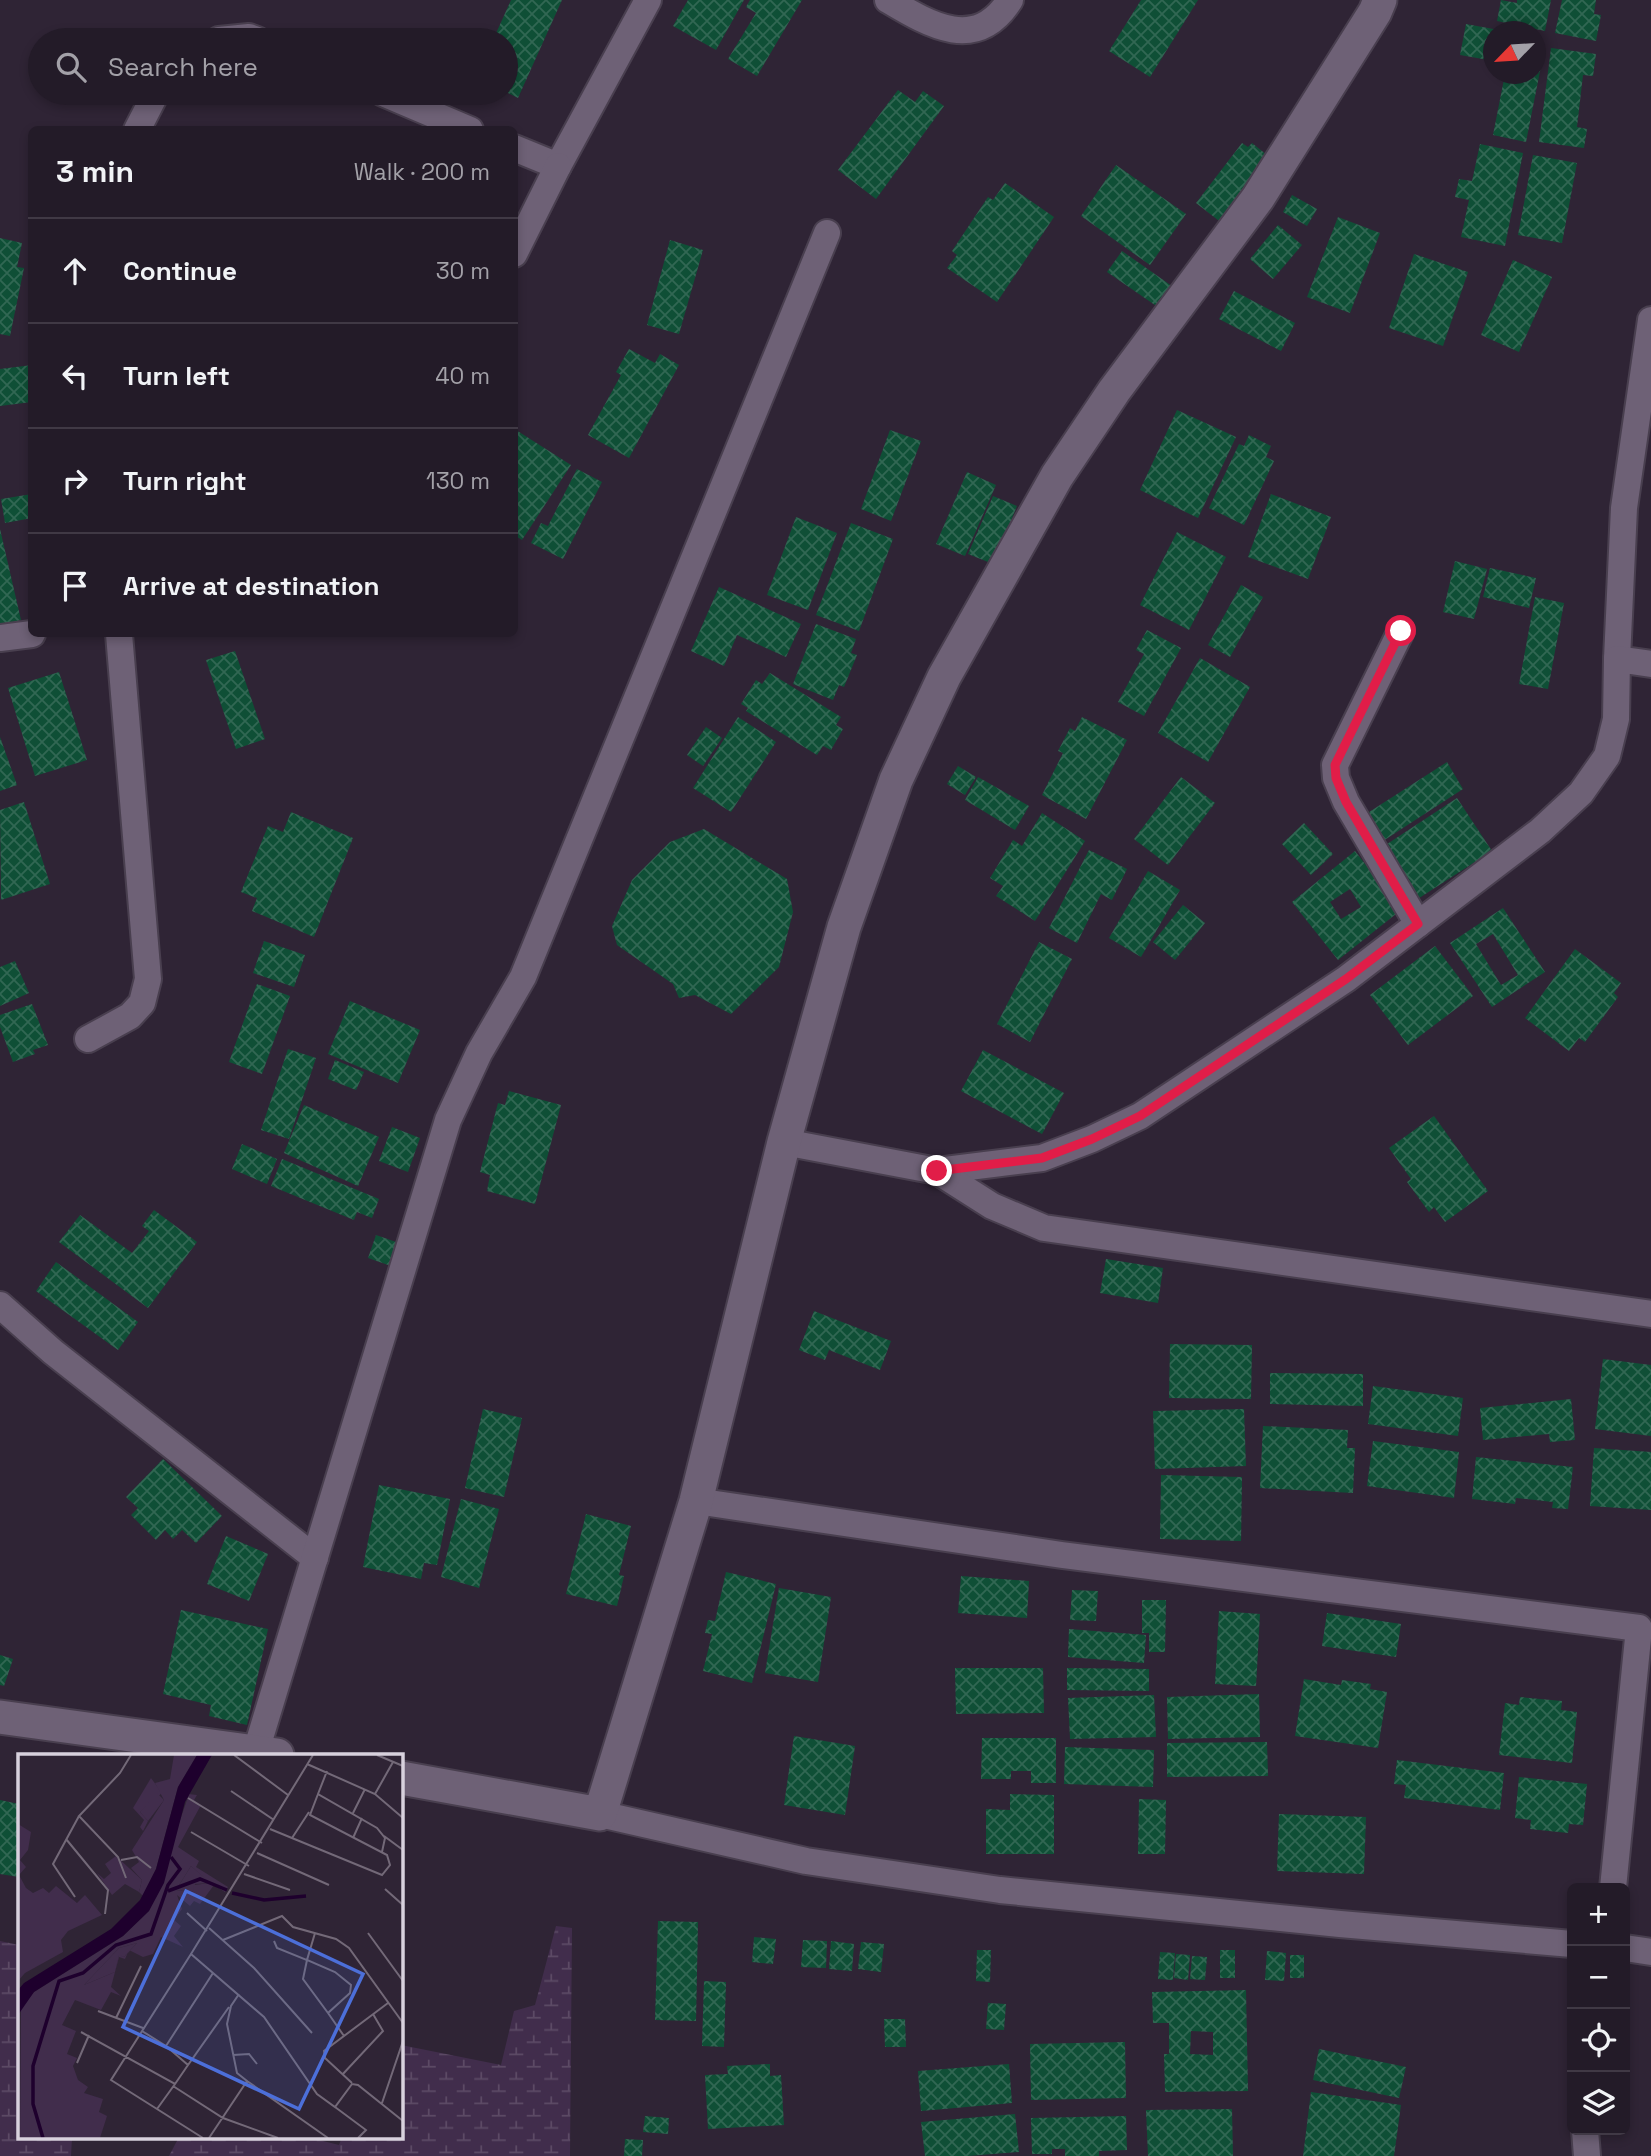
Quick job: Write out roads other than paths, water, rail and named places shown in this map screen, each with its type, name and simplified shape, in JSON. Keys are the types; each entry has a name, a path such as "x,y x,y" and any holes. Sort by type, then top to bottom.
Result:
{"street":[{"path":"518,246 648,0"},
{"path":"888,0 928,23 954,30 978,29 1001,15 1010,0"},
{"path":"600,1814 695,1501 785,1142 844,927 896,780 944,677 1058,476 1114,391 1258,198 1376,12 1380,0"},
{"path":"140,126 150,105"},
{"path":"411,105 461,126"},
{"path":"518,150 558,166"},
{"path":"0,1717 266,1753 315,1558 448,1120 479,1054 523,976 827,233"},
{"path":"785,1142 937,1171 1042,1158 1092,1139 1140,1116 1346,979 1540,831 1581,793 1607,757 1616,719 1624,508 1651,320"},
{"path":"1401,631 1335,765 1336,778 1346,802 1418,924"},
{"path":"0,638 28,634"},
{"path":"88,1040 130,1016 142,1003 148,979 119,637"},
{"path":"1617,659 1651,664"},
{"path":"937,1171 992,1206 1044,1228 1651,1314"},
{"path":"0,1305 53,1352 315,1558"},
{"path":"695,1501 1062,1555 1645,1622 1614,1883"},
{"path":"402,1778 600,1814 806,1861 1000,1890 1567,1944"},
{"path":"1630,1949 1651,1952"},
{"path":"1585,2135 1587,2156"}]}
